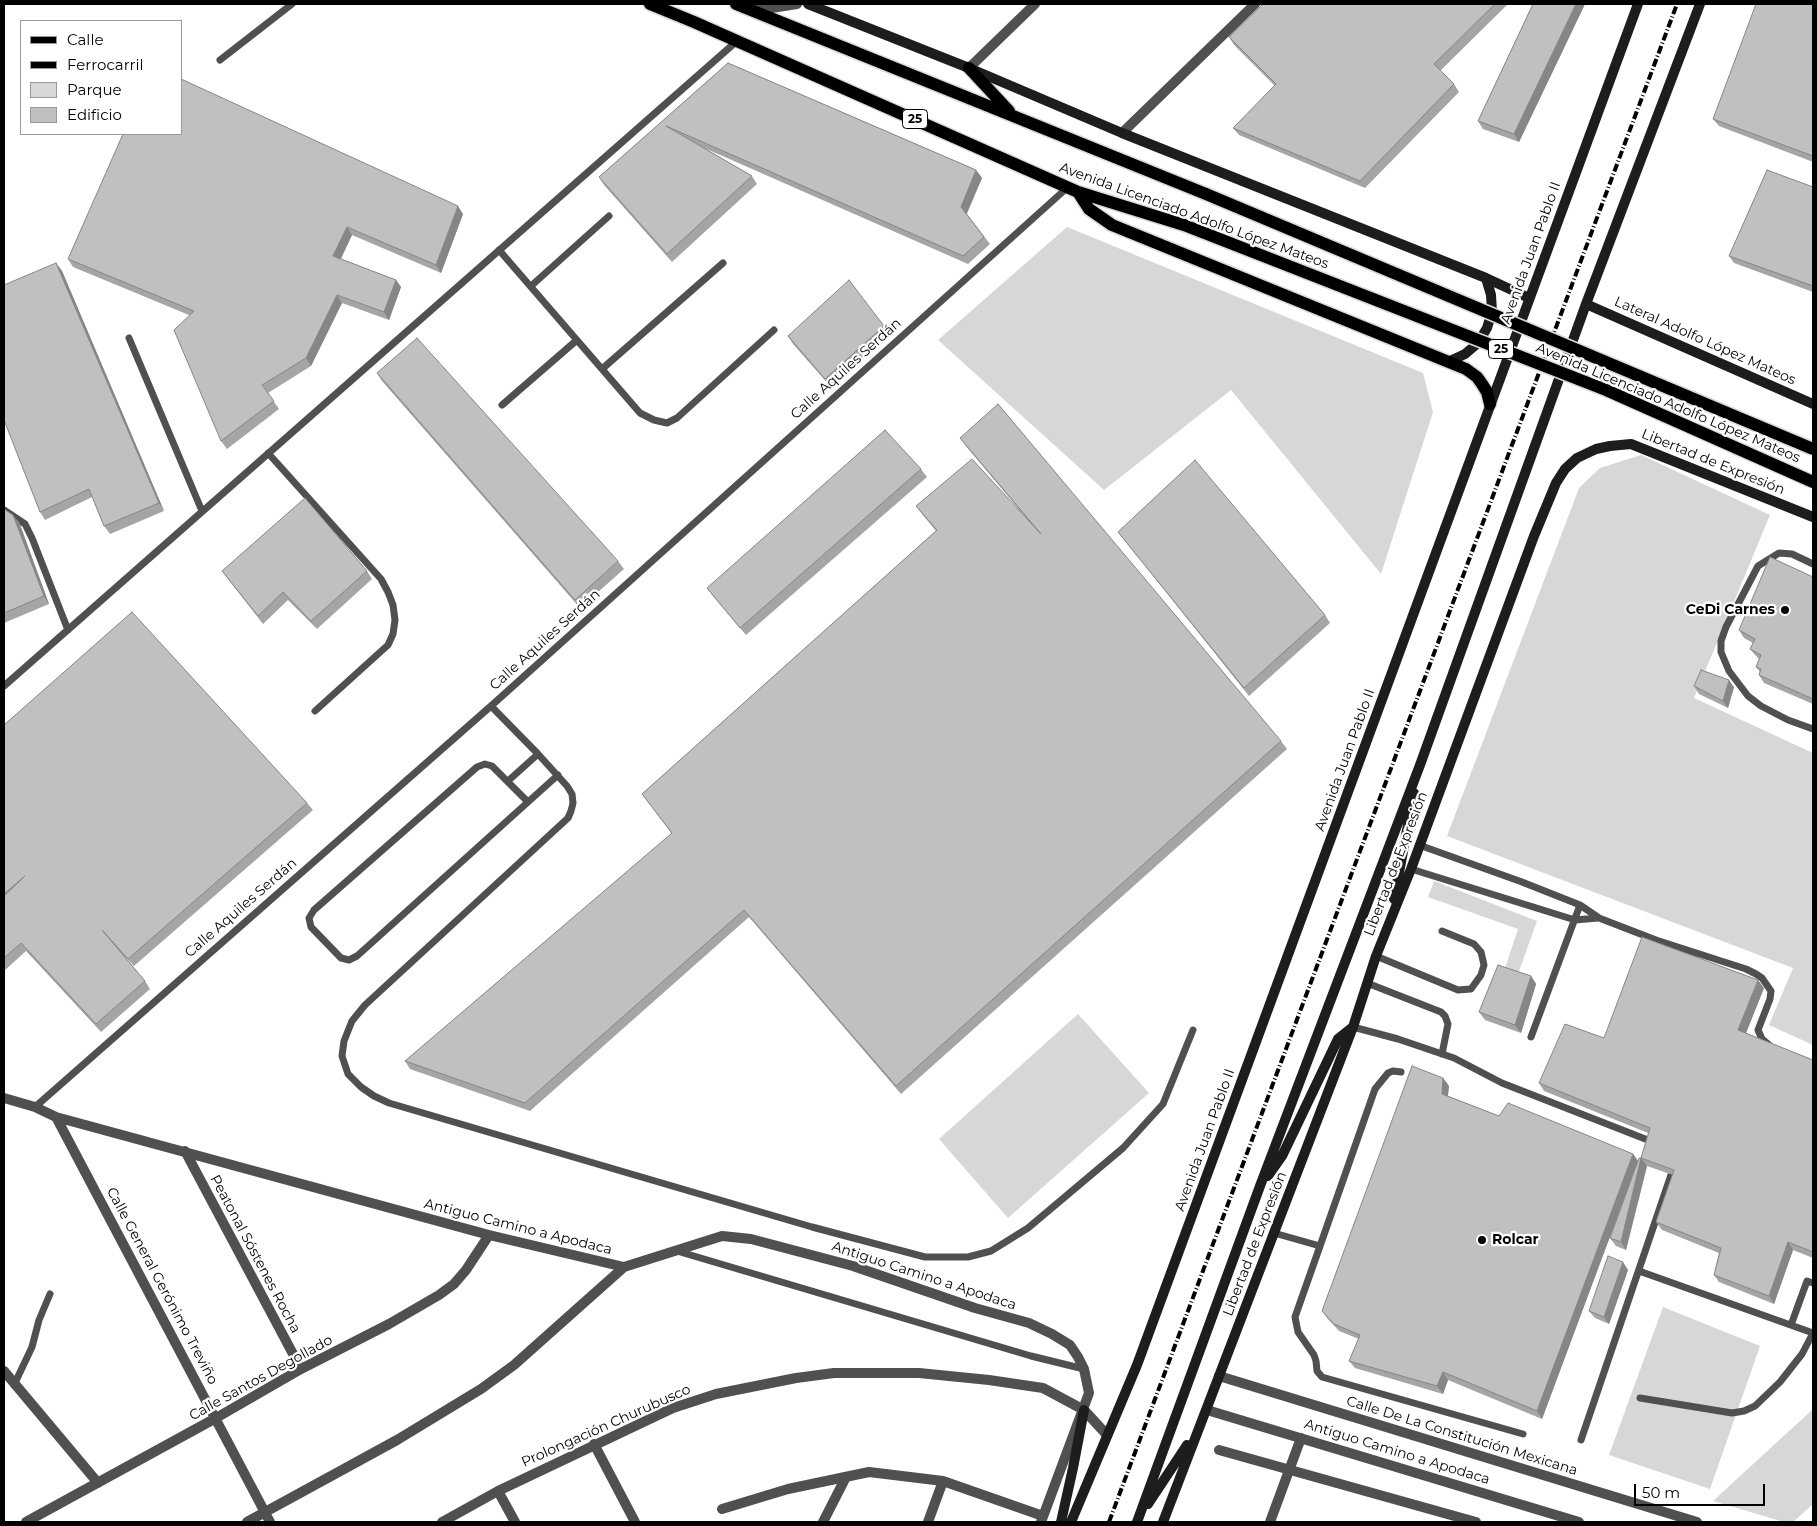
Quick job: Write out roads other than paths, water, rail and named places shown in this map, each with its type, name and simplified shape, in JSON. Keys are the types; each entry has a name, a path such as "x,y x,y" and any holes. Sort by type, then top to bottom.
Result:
{"main road":[{"name":"Avenida Licenciado Adolfo López Mateos","path":"650,4 1073,189 1184,225 1606,390 1813,482"},
{"name":"Avenida Licenciado Adolfo López Mateos","path":"736,4 753,7 1206,194 1813,449"},
{"path":"808,4 1486,278 1529,298"},
{"name":"Avenida Juan Pablo II","path":"1071,1522 1137,1365 1638,4"},
{"path":"1138,1520 1260,1186 1420,765 1586,304 1700,4"},
{"path":"969,68 1013,115"},
{"path":"1073,189 1089,208 1112,225 1466,369 1477,377 1487,392 1490,404"},
{"path":"1450,361 1465,354 1478,343 1487,328 1492,312 1491,295 1486,278"},
{"name":"Lateral Adolfo López Mateos","path":"1586,304 1813,404"},
{"name":"Libertad de Expresión","path":"1163,1522 1353,1026 1376,956 1411,869 1546,505 1565,469 1577,458 1596,449 1631,444 1813,517"},
{"path":"1390,919 1420,765"},
{"path":"1260,1186 1282,1156 1338,1039 1353,1026"},
{"path":"1060,1522 1084,1410"},
{"path":"1138,1520 1196,1432"}],"street":[{"path":"753,7 797,4"},
{"path":"969,68 1035,4"},
{"path":"1122,132 1255,4"},
{"name":"Antiguo Camino a Apodaca","path":"4,1098 35,1107 56,1117 488,1235 624,1267 722,1236 751,1239 853,1266 975,1308 1029,1323 1070,1345 1084,1369 1089,1393 1042,1519"},
{"name":"Calle General Gerónimo Treviño","path":"56,1117 270,1522"},
{"name":"Peatonal Sóstenes Rocha","path":"185,1151 301,1369"},
{"name":"Calle Santos Degollado","path":"26,1522 301,1369 389,1324 439,1295 454,1284 466,1270 488,1235"},
{"path":"247,1522 396,1440 481,1389 514,1365 624,1267"},
{"path":"4,1372 98,1483"},
{"name":"Prolongación Churubusco","path":"442,1522 498,1491 594,1444 695,1400 756,1385 834,1373 918,1373 989,1380 1043,1388 1084,1410 1107,1435"},
{"name":"Calle De La Constitución Mexicana","path":"1219,1376 1697,1522"},
{"name":"Antiguo Camino a Apodaca","path":"1207,1410 1579,1522"},
{"path":"1270,1522 1301,1438"},
{"path":"594,1444 635,1522"},
{"path":"1219,1450 1476,1522"},
{"path":"722,1509 788,1489 869,1472 943,1481 1042,1519"},
{"path":"823,1522 846,1477"},
{"path":"928,1522 943,1481"},
{"path":"498,1491 515,1522"}],"lane":[{"path":"220,60 292,4"},
{"path":"4,686 737,41"},
{"name":"Calle Aquiles Serdán","path":"35,1107 491,706 1073,189"},
{"path":"531,286 609,216"},
{"path":"499,250 640,412 654,420 666,423 677,418 774,330"},
{"path":"602,368 723,263"},
{"path":"129,338 202,511"},
{"path":"502,405 577,340"},
{"path":"268,453 381,579 393,605 395,620 393,634 388,645 315,711"},
{"path":"4,510 25,524 68,630"},
{"path":"1813,564 1792,554 1779,554 1758,566 1726,627 1721,641 1721,652 1730,670 1748,696 1761,706 1788,720 1813,729"},
{"path":"491,706 558,775 572,794 573,803 568,818 365,1005 352,1021 344,1041 342,1056 348,1074 361,1087 389,1103 812,1227 924,1257 968,1257 991,1251 1028,1228 1123,1148 1163,1104 1193,1030"},
{"path":"508,781 538,754"},
{"path":"528,802 492,766 485,764 478,767 314,910 309,918 311,927 341,958 349,960 357,956 558,775"},
{"path":"1419,846 1522,882 1580,905 1599,918 1656,940 1746,969 1762,978 1770,991 1770,999 1758,1030 1759,1035 1765,1043 1777,1048"},
{"path":"1411,869 1575,920 1599,918"},
{"path":"1530,1037 1580,905"},
{"path":"1376,956 1458,990 1472,989 1481,975 1484,964 1483,957 1474,944 1442,931"},
{"path":"1367,983 1441,1012 1448,1024 1442,1054"},
{"path":"1353,1026 1454,1058 1502,1083 1653,1142"},
{"path":"1401,1072 1388,1073 1375,1089 1295,1317 1298,1332 1314,1355 1317,1371 1322,1378 1523,1434"},
{"path":"1581,1440 1671,1175"},
{"path":"1274,1233 1320,1246"},
{"path":"676,1251 1031,1356 1084,1369"},
{"path":"1639,1271 1813,1333 1802,1354 1780,1382 1756,1406 1744,1411 1732,1413 1640,1398"},
{"path":"1791,1325 1807,1281 1813,1283"},
{"path":"14,1385 32,1347 38,1320 50,1294"}],"railway":[{"path":"1109,1522 1677,4"}],"place":[{"name":"CeDi Carnes","path":"1785,610"},
{"name":"Rolcar","path":"1482,1240"}]}
